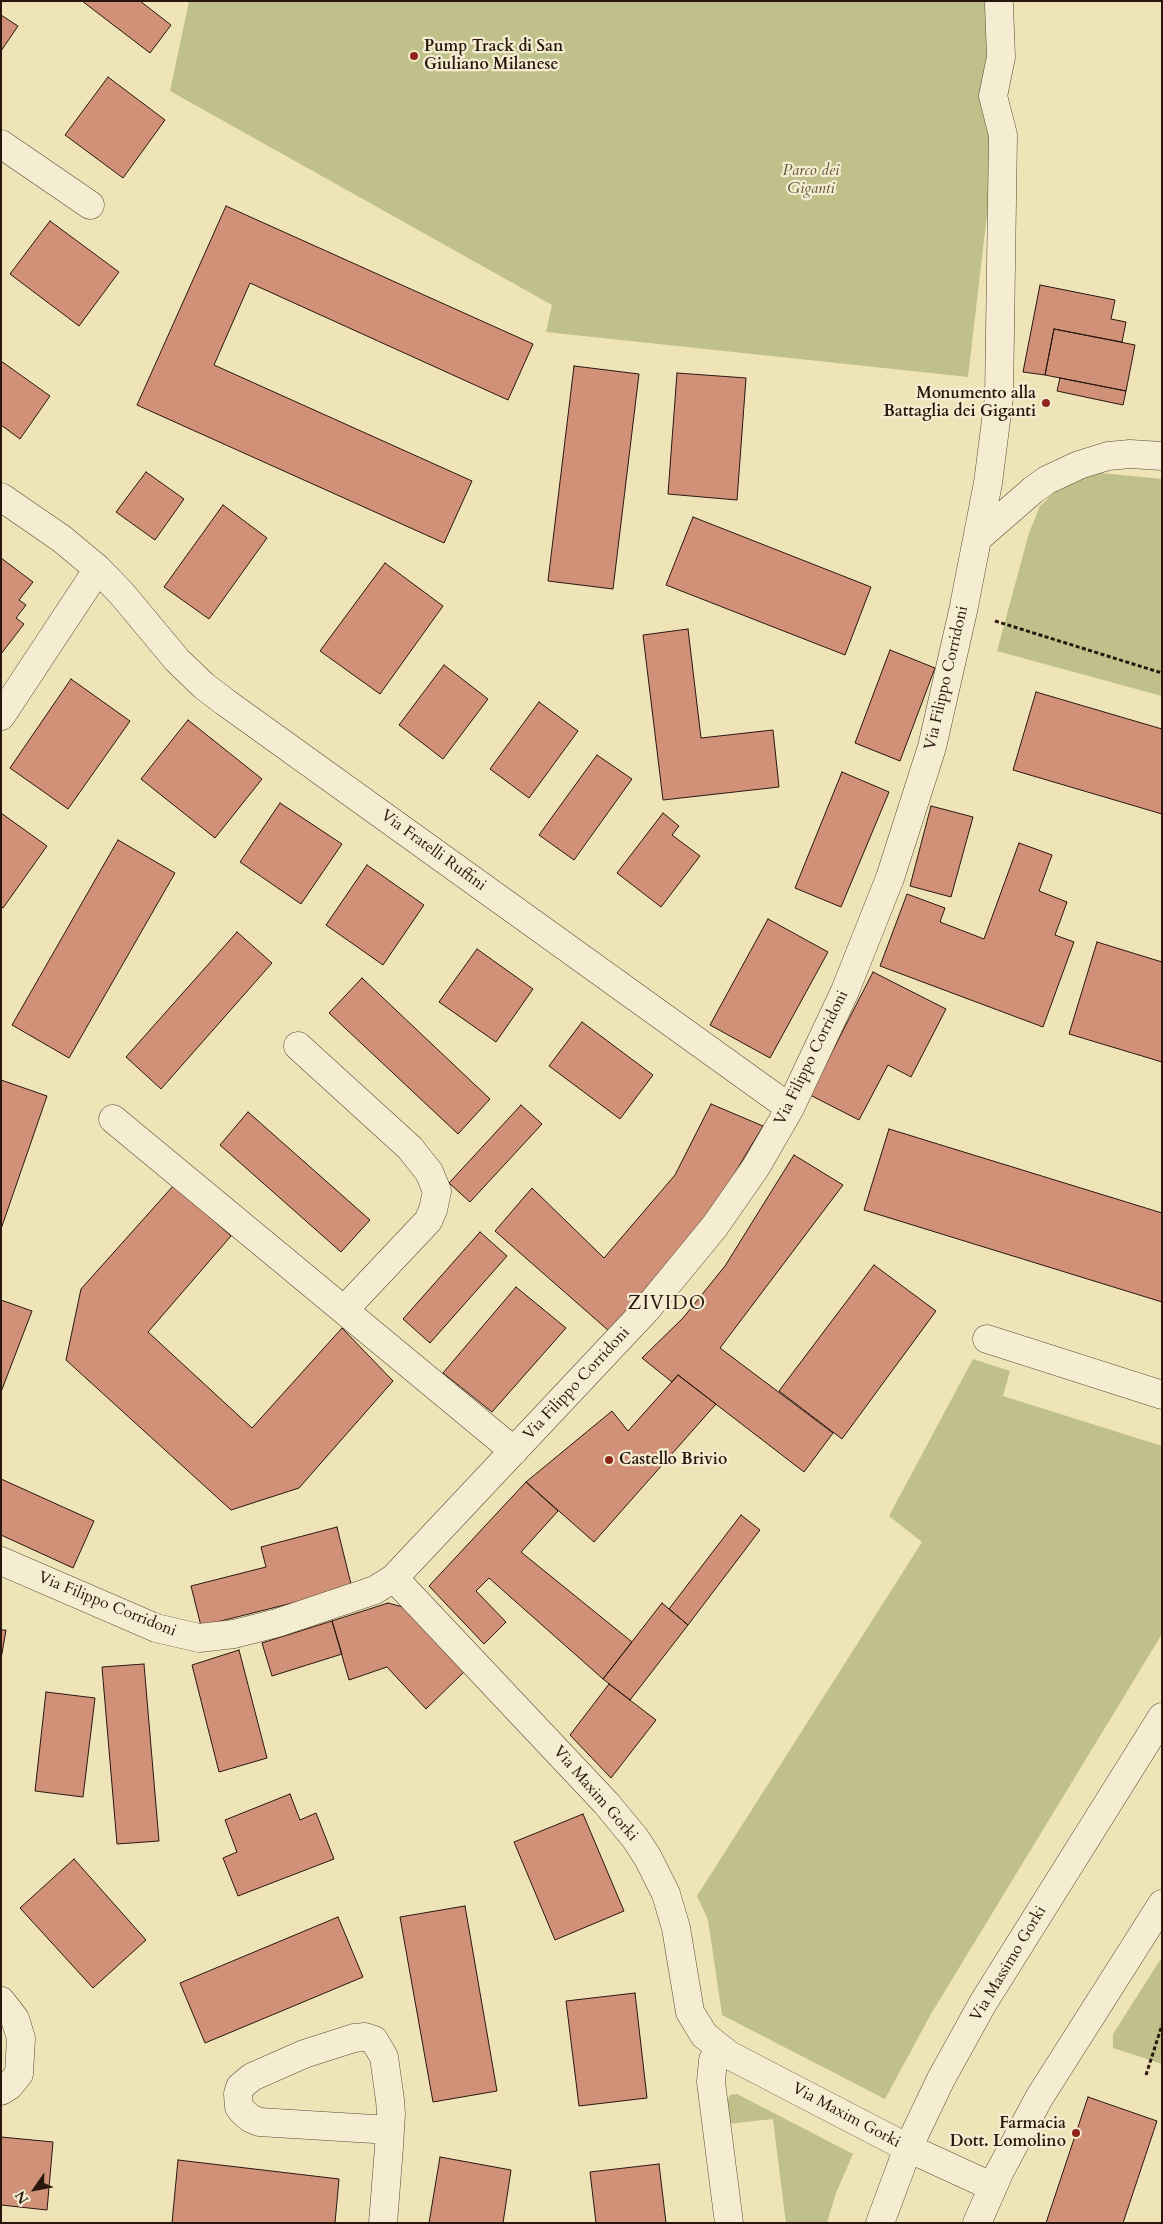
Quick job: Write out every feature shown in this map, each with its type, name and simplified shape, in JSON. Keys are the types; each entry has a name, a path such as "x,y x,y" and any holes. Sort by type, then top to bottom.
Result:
{"street":[{"name":"Via Filippo Corridoni","path":"1,1561 156,1628 199,1638 234,1634 277,1623 365,1594 384,1585 394,1578 646,1310 696,1250 743,1188 790,1108 860,955 893,870 932,747 963,611 979,537 999,397 1003,136 993,96 1001,57 999,5"},
{"path":"1,144 90,205"},
{"path":"979,537 1033,490 1047,480 1079,465 1108,456 1130,454 1162,456"},
{"name":"Via Fratelli Ruffini","path":"1,497 62,539 98,569 128,601 177,660 204,686 790,1108"},
{"path":"1,716 98,569"},
{"path":"298,1046 410,1148 429,1172 435,1184 436,1192 433,1210 428,1221 344,1310"},
{"path":"113,1119 514,1451"},
{"path":"987,1339 1162,1395"},
{"name":"Via Maxim Gorki","path":"394,1578 606,1803 634,1838 652,1865 666,1894 676,1928 690,2012 704,2035 720,2049 908,2148 993,2187"},
{"name":"Via Massimo Gorki","path":"880,2223 908,2148 941,2079 983,2003 1162,1717"},
{"path":"977,2223 993,2187 1040,2098 1162,1904"},
{"path":"1,2001 15,2019 21,2038 19,2074 9,2086 1,2091"},
{"path":"383,2223 390,2130 390,2084 384,2057 374,2040 365,2037 354,2038 318,2049 252,2077 240,2087 238,2094 239,2107 250,2118 259,2122 390,2130"},
{"path":"720,2049 713,2060 711,2082 729,2223"}],"path":[{"path":"963,611 1162,672"},
{"path":"1146,2075 1162,2025"}],"green space":[{"name":"Parco dei Giganti","path":"189,1 1012,1 968,377 546,332 552,305 170,91"},
{"path":"1101,473 1162,479 1162,696 997,651 1029,533 1040,506 1057,490 1080,476"},
{"path":"973,1359 1010,1371 1003,1396 1162,1446 1162,1634 931,2014 885,2099 722,2015 708,1920 697,1896 922,1542 889,1516"},
{"path":"1162,1957 1162,2064 1113,2048 1113,2034"},
{"path":"737,2094 853,2154 836,2193 827,2223 786,2223 773,2119 727,2124 727,2102 730,2095"}],"building":[{"path":"82,1 140,1 171,25 150,53"},
{"path":"1,15 18,26 1,51"},
{"path":"108,77 165,120 123,178 65,135"},
{"path":"226,206 533,344 508,400 250,283 214,365 472,481 444,543 137,405"},
{"path":"50,221 119,272 79,326 10,274"},
{"path":"1040,285 1115,300 1111,319 1126,322 1122,342 1054,329 1045,375 1023,372"},
{"path":"1054,329 1135,345 1126,391 1045,375"},
{"path":"1,361 50,396 20,439 1,425"},
{"path":"574,366 639,374 613,589 548,581"},
{"path":"677,373 746,378 737,500 668,494"},
{"path":"1060,378 1126,391 1123,405 1057,391"},
{"path":"146,472 184,499 155,540 116,512"},
{"path":"223,505 267,538 209,619 164,587"},
{"path":"693,517 871,587 845,655 666,585"},
{"path":"1,558 33,582 19,600 26,605 16,618 24,624 1,654"},
{"path":"385,563 443,606 380,694 320,651"},
{"path":"688,629 701,738 773,730 779,787 663,800 643,635"},
{"path":"890,650 935,668 900,761 855,743"},
{"path":"444,665 488,699 443,759 399,725"},
{"path":"71,679 130,721 68,809 10,768"},
{"path":"1036,692 1162,729 1162,814 1013,770"},
{"path":"539,702 578,731 529,798 490,769"},
{"path":"188,720 262,779 215,838 141,779"},
{"path":"597,755 632,779 574,860 539,835"},
{"path":"842,772 889,792 841,907 795,888"},
{"path":"280,803 342,844 301,904 240,862"},
{"path":"931,806 973,817 951,897 910,886"},
{"path":"1,813 47,846 3,908 1,906"},
{"path":"663,813 679,826 672,835 700,856 661,907 617,873"},
{"path":"118,840 175,873 69,1058 12,1025"},
{"path":"1019,843 1052,855 1039,891 1067,902 1055,935 1074,942 1043,1027 880,966 907,894 945,908 940,922 984,939"},
{"path":"367,865 424,905 383,965 326,925"},
{"path":"768,919 828,952 770,1058 710,1025"},
{"path":"237,932 272,963 161,1089 126,1057"},
{"path":"1097,942 1162,962 1162,1062 1069,1034"},
{"path":"477,949 533,989 496,1042 439,1002"},
{"path":"873,972 946,1009 911,1077 888,1065 859,1120 810,1095"},
{"path":"362,978 490,1099 458,1134 329,1013"},
{"path":"582,1022 653,1075 620,1119 549,1066"},
{"path":"1,1080 47,1096 1,1229"},
{"path":"711,1104 763,1126 712,1211 609,1331 495,1231 532,1188 604,1258 675,1175"},
{"path":"521,1105 542,1124 470,1202 449,1183"},
{"path":"248,1112 370,1220 341,1252 220,1145"},
{"path":"889,1129 1162,1213 1162,1302 864,1210"},
{"path":"794,1155 843,1185 720,1348 833,1433 804,1472 678,1375 672,1382 642,1358 683,1318 725,1266"},
{"path":"174,1185 231,1236 148,1332 252,1428 342,1328 393,1381 299,1488 231,1510 66,1360 81,1289"},
{"path":"480,1232 507,1256 430,1343 403,1319"},
{"path":"874,1265 936,1311 842,1439 779,1391"},
{"path":"516,1287 566,1328 492,1412 443,1373"},
{"path":"1,1300 32,1311 1,1392"},
{"name":"Castello Brivio","path":"678,1375 716,1404 594,1542 526,1482 612,1411 628,1431"},
{"path":"1,1479 94,1521 73,1568 1,1535"},
{"path":"526,1482 558,1511 521,1552 632,1642 603,1679 489,1578 476,1591 506,1622 484,1644 429,1586"},
{"path":"741,1515 760,1530 688,1625 669,1609"},
{"path":"337,1527 352,1588 201,1626 191,1586 266,1567 261,1547"},
{"path":"388,1603 403,1607 465,1671 426,1709 387,1667 349,1680 332,1621"},
{"path":"662,1603 688,1625 630,1700 603,1679"},
{"path":"332,1621 342,1654 272,1676 262,1643"},
{"path":"1,1630 6,1630 1,1659"},
{"path":"239,1650 267,1758 219,1772 192,1665"},
{"path":"144,1664 159,1841 117,1844 102,1667"},
{"path":"609,1684 656,1720 611,1778 570,1735"},
{"path":"46,1692 95,1698 83,1797 35,1791"},
{"path":"290,1794 300,1820 316,1813 334,1859 238,1896 223,1858 237,1852 225,1820"},
{"path":"583,1814 624,1911 555,1940 514,1842"},
{"path":"74,1859 146,1940 93,1988 20,1908"},
{"path":"465,1906 497,2091 433,2102 400,1917"},
{"path":"338,1917 363,1977 205,2043 180,1983"},
{"path":"635,1993 647,2098 579,2106 566,2001"},
{"path":"1088,2097 1157,2121 1123,2223 1046,2223"},
{"path":"1,2137 53,2142 47,2210 1,2205"},
{"path":"440,2157 511,2170 503,2223 429,2223"},
{"path":"178,2160 339,2179 335,2223 172,2223"},
{"path":"659,2164 666,2223 596,2223 590,2172"}],"place":[{"name":"Pump Track di San Giuliano Milanese","path":"414,56"},
{"name":"Monumento alla Battaglia dei Giganti","path":"1046,403"},
{"name":"Castello Brivio","path":"609,1460"},
{"name":"Farmacia Dott. Lomolino","path":"1076,2133"}],"district":[{"name":"ZIVIDO","path":"667,1305"}]}
